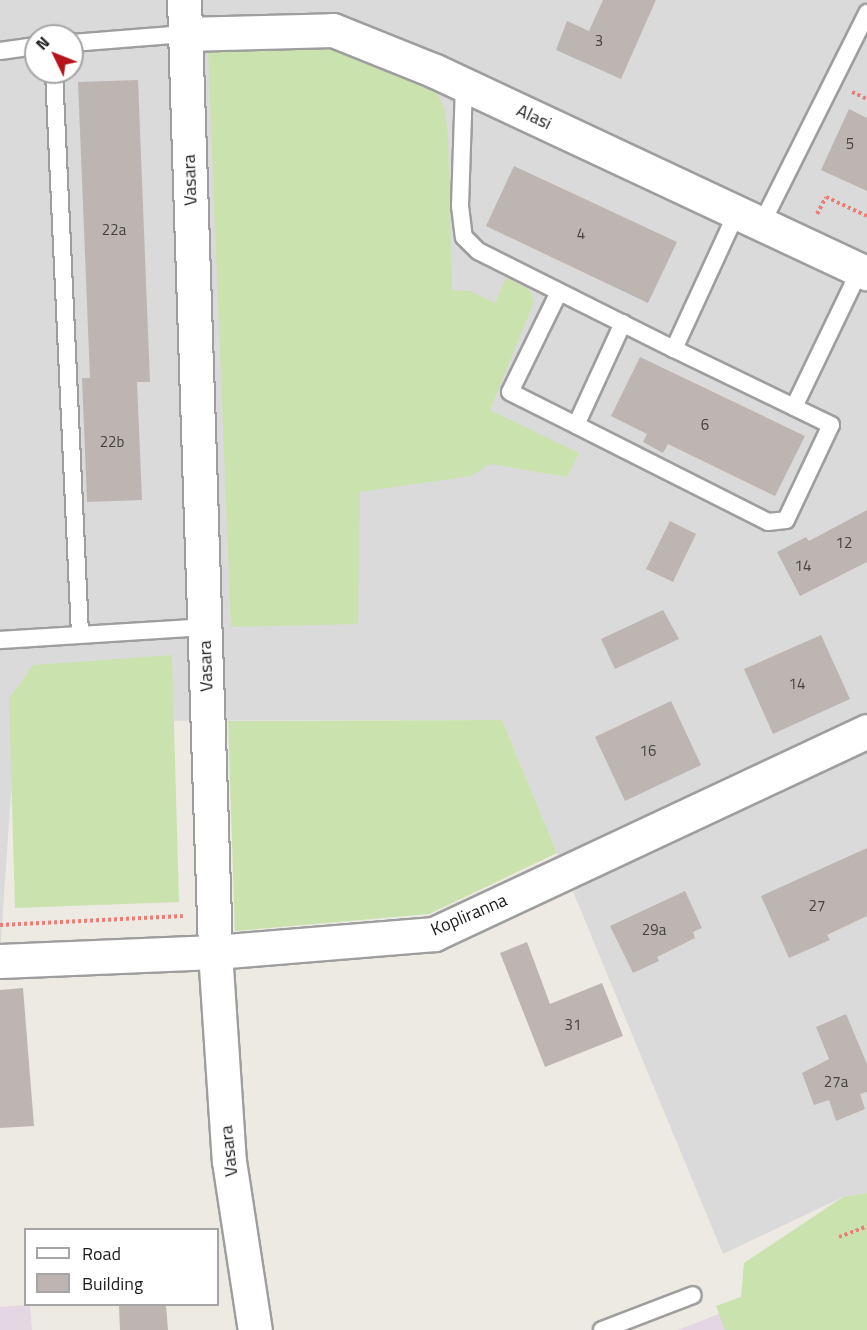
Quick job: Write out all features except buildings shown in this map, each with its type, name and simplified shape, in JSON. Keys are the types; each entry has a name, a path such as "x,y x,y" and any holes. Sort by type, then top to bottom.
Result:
{"street":[{"name":"Vasara","path":"184,0 216,952 229,1161 255,1330"},
{"name":"Alasi","path":"185,34 333,30 464,85 864,271"},
{"name":"Kopliranna","path":"0,961 216,952 434,934 867,731"}],"lane":[{"path":"674,349 867,13"},
{"path":"84,42 185,34"},
{"path":"0,51 24,48"},
{"path":"55,84 80,634"},
{"path":"464,85 460,206 464,237 478,251 831,425 786,520 768,522 510,392 559,292"},
{"path":"794,407 864,271"},
{"path":"576,425 622,323"},
{"path":"0,640 205,627"},
{"path":"602,1330 693,1295"}],"path":[{"path":"0,925 189,915"},
{"path":"839,1237 867,1226"}],"shaded area":[{"path":"0,0 867,0 867,1193 843,1197 723,1254 502,720 16,721 0,953"},
{"path":"774,1293 785,1330 678,1330"},
{"path":"30,1306 32,1330 0,1330 0,1307"}],"green space":[{"path":"320,46 354,53 434,87 445,110 448,136 452,290 470,291 495,303 506,278 529,289 534,302 490,410 579,453 567,477 490,464 471,476 360,492 358,624 231,627 208,51"},
{"path":"172,655 179,902 15,908 9,699 33,665"},
{"path":"502,720 557,853 429,914 235,931 228,721"},
{"path":"867,1193 867,1330 725,1330 716,1306 741,1297 744,1263 843,1197"}]}
